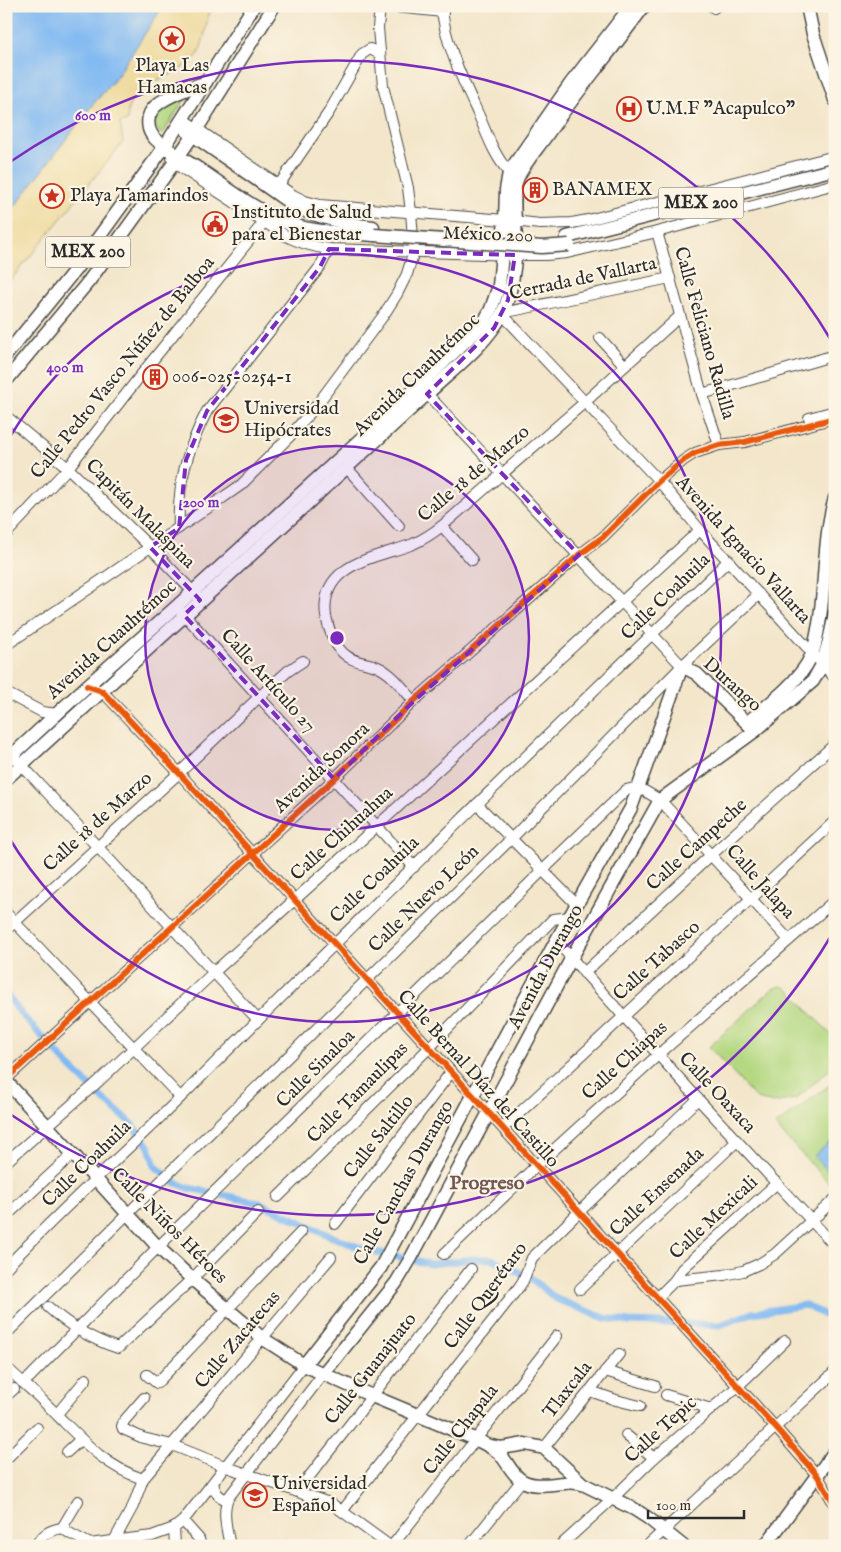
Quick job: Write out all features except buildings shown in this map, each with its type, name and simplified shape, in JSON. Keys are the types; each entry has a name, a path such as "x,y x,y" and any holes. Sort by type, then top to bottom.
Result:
{"main road":[{"path":"181,122 254,6"},
{"path":"196,131 274,6"},
{"name":"Avenida Cuauhtémoc","path":"511,220 506,190 509,172 571,83 631,6"},
{"name":"Avenida Cuauhtémoc","path":"196,596 347,468 428,394 494,328 508,300 511,286 509,255 511,220 519,176 567,106 644,6"},
{"path":"807,6 812,34 830,71 835,100"},
{"path":"165,146 152,135 149,128 148,120 151,110 160,101 206,82"},
{"name":"MEX 200","path":"6,355 75,270 181,122 196,131 296,207 334,221 373,231"},
{"name":"MEX 200","path":"6,381 89,281 196,131"},
{"name":"MEX 200","path":"165,146 176,159 270,216 309,229 326,232 373,231"},
{"name":"México 200","path":"568,241 835,168"},
{"name":"México 200","path":"373,231 542,247 835,177"},
{"name":"Avenida Cuauhtémoc","path":"13,761 102,691 180,611 474,333 484,322 496,298 509,255"},
{"path":"751,727 802,672 813,655 822,607 828,531 835,498"},
{"name":"Avenida Cuauhtémoc","path":"6,779 13,761 87,686 180,611"},
{"name":"Avenida Durango","path":"323,1374 398,1280 571,959 660,800 751,727 812,682 822,665 835,614"},
{"path":"638,787 682,666"},
{"name":"Durango","path":"682,666 698,674 751,727"},
{"name":"Calle Canchas Durango","path":"304,1365 380,1269 556,942 631,808 638,787"},
{"name":"Calle Niños Héroes","path":"6,1080 158,1247 227,1310 262,1338 304,1365 323,1374 505,1453 514,1473 522,1480"},
{"path":"394,1243 413,1254"},
{"path":"380,1269 398,1280"},
{"path":"505,1453 525,1444 544,1448 556,1457 566,1477 613,1498 648,1518 684,1546"},
{"path":"765,1546 835,1451"},
{"path":"522,1480 532,1484 544,1485 566,1477"}],"street":[{"path":"6,645 241,485 290,436 316,406 398,294 414,251 408,188 383,86 378,28 380,6"},
{"path":"386,6 442,9 450,46 461,75 497,156 509,172"},
{"path":"279,185 329,112 362,54 370,49 380,54"},
{"name":"México 200","path":"196,131 305,201 320,205 540,224 572,223 835,156"},
{"name":"México 200","path":"176,159 264,222 298,242 329,249 509,255 567,253 657,232 835,184"},
{"name":"Calle Pedro Vasco Núñez de Balboa","path":"6,534 68,468 264,222"},
{"name":"Calle Feliciano Radilla","path":"657,232 702,394 723,444"},
{"path":"179,528 180,486 186,460 196,431 207,411 320,267 329,249"},
{"name":"Cerrada de Vallarta","path":"502,313 670,278"},
{"name":"Avenida Ignacio Vallarta","path":"502,313 659,481 700,530 835,678"},
{"name":"Calle 18 de Marzo","path":"414,701 380,667 356,661 343,653 335,642 327,620 324,604 326,592 336,578 362,560 427,538 585,402 680,316"},
{"path":"600,338 625,366"},
{"path":"702,394 835,355"},
{"path":"428,394 682,666"},
{"path":"799,424 835,411"},
{"name":"Capitán Malaspina","path":"6,416 68,468 150,547 196,596"},
{"path":"799,424 835,418"},
{"name":"Avenida Sonora","path":"6,1080 334,779 414,701 579,555 603,537 659,481 696,452 723,444 745,442 799,424"},
{"path":"347,468 399,526"},
{"path":"442,526 472,560"},
{"name":"Calle Chihuahua","path":"6,1162 85,1093 213,973 377,826 700,530"},
{"name":"Calle Coahuila","path":"6,1268 477,804 729,560"},
{"name":"Calle Nuevo León","path":"6,1334 511,839 682,666 759,594"},
{"name":"Calle Artículo 27","path":"180,611 414,867"},
{"name":"Calle 18 de Marzo","path":"6,930 179,773 259,697 288,671 304,661"},
{"name":"Calle Bernal Díaz del Castillo","path":"87,686 102,691 179,773 536,1166 658,1297 817,1475 835,1505"},
{"path":"6,693 42,712 58,714"},
{"name":"Calle Campeche","path":"584,973 711,855 835,744"},
{"path":"13,761 258,1020"},
{"name":"Calle Jalapa","path":"638,787 660,800 789,940"},
{"name":"Calle Sinaloa","path":"22,1382 29,1378 79,1329 158,1247 201,1207 542,871 626,790 638,787"},
{"path":"477,804 577,905"},
{"name":"Calle Tabasco","path":"503,1128 835,821"},
{"name":"Calle Chiapas","path":"444,1254 536,1166 658,1055 835,900"},
{"path":"6,913 180,1097"},
{"name":"Calle Tamaulipas","path":"278,1197 429,1048 553,918 571,917"},
{"name":"Calle Oaxaca","path":"556,942 698,1099 835,1246"},
{"name":"Calle Saltillo","path":"335,1224 451,1072"},
{"name":"Calle Querétaro","path":"343,1510 523,1281 532,1258 698,1099"},
{"name":"Calle Ensenada","path":"580,1288 737,1141"},
{"path":"6,1216 53,1171 74,1154"},
{"name":"Calle Mexicali","path":"658,1297 675,1280 682,1269 777,1183"},
{"path":"675,1280 724,1275 743,1271 759,1264 775,1254 835,1199"},
{"path":"48,1308 86,1334 118,1348 192,1279 258,1212"},
{"path":"147,1375 157,1383 300,1232"},
{"name":"Calle Zacatecas","path":"143,1479 331,1257"},
{"name":"Calle Guanajuato","path":"298,1491 471,1269"},
{"name":"Calle Chapala","path":"391,1546 557,1336"},
{"name":"Calle Tepic","path":"560,1546 654,1458 737,1387 785,1341"},
{"name":"Tlaxcala","path":"544,1448 619,1354"},
{"name":"Calle Canchas Durango","path":"62,1528 90,1544 152,1536 174,1528 183,1521 304,1365"},
{"path":"6,1367 107,1462 120,1470 143,1479 133,1506 114,1541"},
{"path":"605,1370 655,1386"},
{"path":"647,1546 835,1372"},
{"path":"230,1546 225,1518 226,1501 323,1374"},
{"path":"56,1414 86,1379"},
{"path":"590,1391 640,1406"},
{"path":"666,1396 710,1410"},
{"path":"144,1398 124,1421 123,1429 332,1504 391,1546"},
{"path":"6,1459 37,1428"},
{"path":"626,1435 654,1458"},
{"path":"67,1452 81,1439"},
{"path":"471,1545 522,1480"},
{"path":"213,1483 217,1494 226,1501"},
{"path":"35,1546 41,1537 48,1532 62,1528 78,1501"},
{"path":"183,1521 199,1538 201,1546"},
{"path":"174,1528 175,1546"}],"highlighted area":[{"path":"329,249 515,255 508,300 494,328 427,394 579,555 414,701 334,779 184,615 200,600 150,547 179,528 186,460 207,411 320,267"}],"green space":[{"path":"186,97 162,135 155,127 154,116 165,105"},
{"path":"780,986 790,991 835,1039 835,1065 796,1099 773,1103 757,1099 709,1047 771,990"},
{"path":"835,1081 835,1189 775,1126"}],"sand":[{"name":"Playa Tamarindos","path":"163,6 214,6 210,11 199,53 189,63 141,90 134,97 128,108 127,121 120,123 123,142 6,286 6,218 89,109 115,79"}],"water":[{"path":"6,6 163,6 115,79 89,109 6,218"},
{"path":"835,1138 835,1165 828,1171 814,1156"}],"waterway":[{"path":"6,994 22,1015 70,1067 130,1122 149,1147 155,1166 176,1183 189,1188 260,1203 363,1249 431,1264 472,1259 492,1259 532,1279 556,1299 605,1318 629,1322 720,1325 752,1313 805,1305 835,1320"}],"cycle path":[{"path":"6,1079 334,779 414,701 579,555 603,537 659,481 684,460 695,453 719,445 745,442 835,418"},
{"path":"87,686 102,691 179,773 776,1428 817,1475 835,1505"}],"place":[{"name":"Playa Las Hamacas","path":"172,39"},
{"name":"U.M.F \"Acapulco\"","path":"629,109"},
{"name":"BANAMEX","path":"535,190"},
{"name":"Playa Tamarindos","path":"52,196"},
{"name":"Instituto de Salud para el Bienestar","path":"215,224"},
{"name":"006-025-0254-1","path":"155,377"},
{"name":"Universidad Hipócrates","path":"226,420"},
{"name":"Universidad Español","path":"255,1495"}],"district":[{"name":"Progreso","path":"487,1183"}]}
